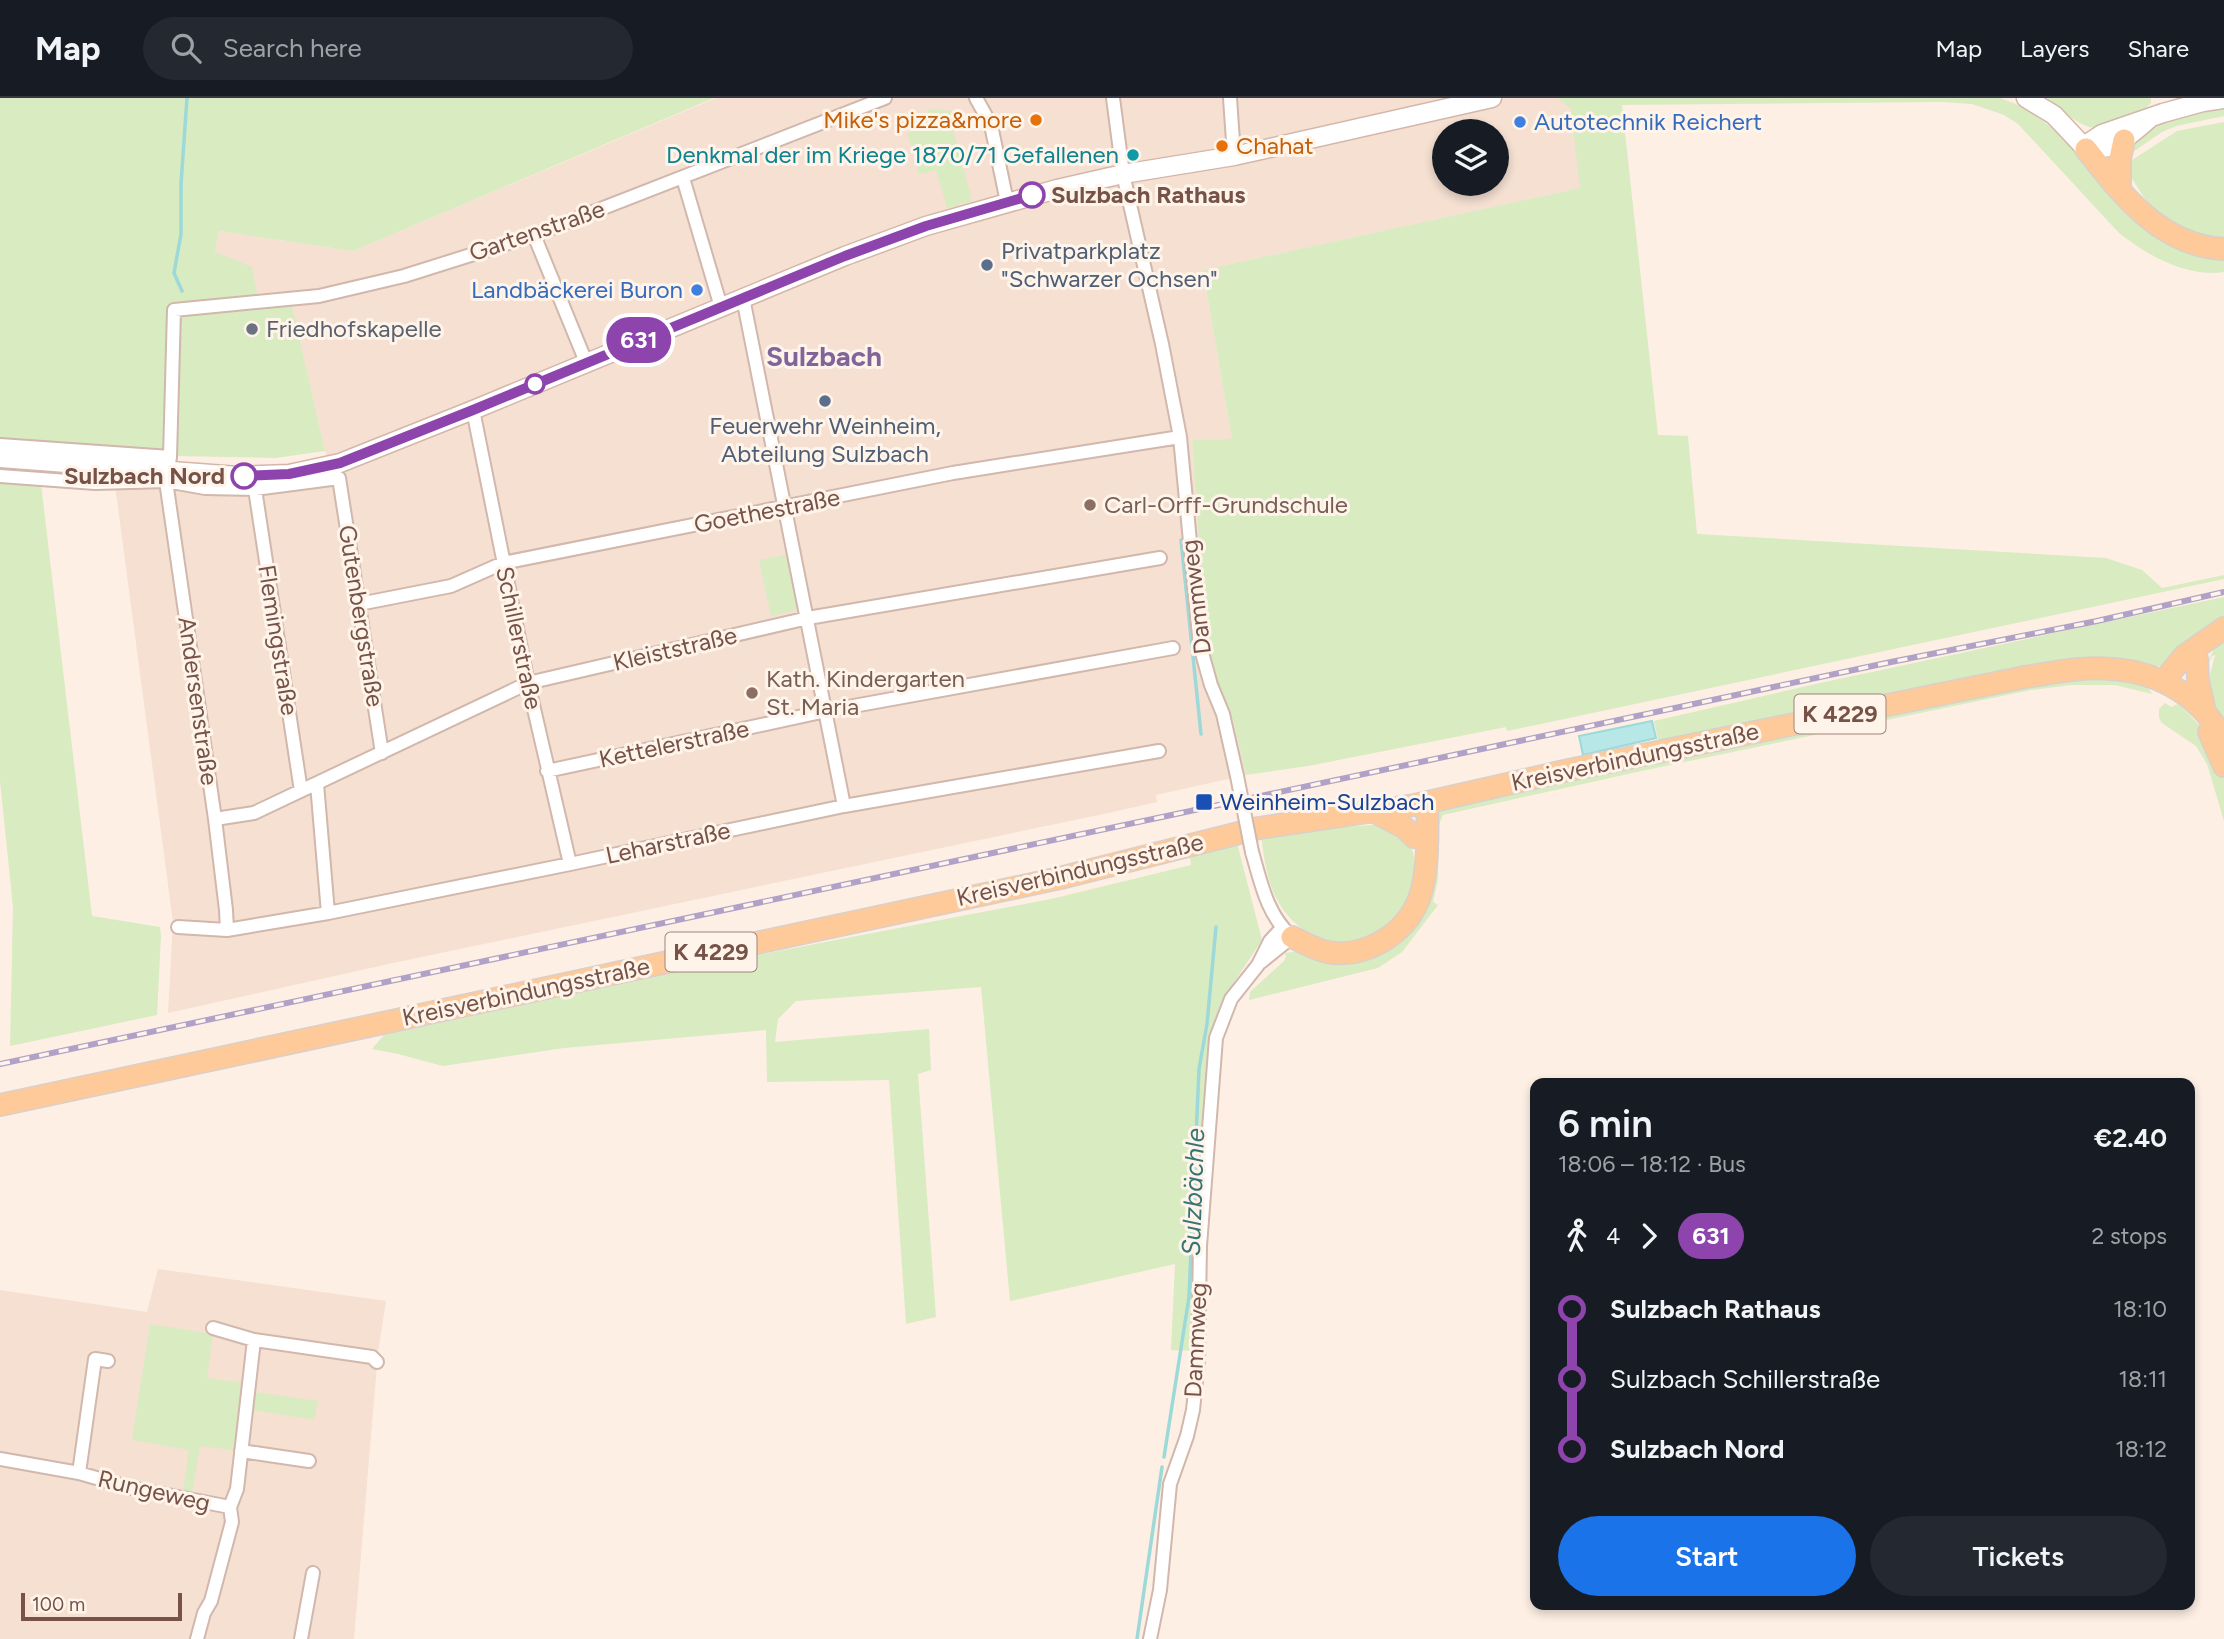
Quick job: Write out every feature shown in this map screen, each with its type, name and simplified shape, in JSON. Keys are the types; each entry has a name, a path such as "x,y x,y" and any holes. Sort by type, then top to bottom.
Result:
{"main road":[{"path":"0,458 238,476 289,474 340,463 845,256 926,226 1007,202 1124,174 1234,156 1452,102 1490,98"},
{"path":"2026,98 2054,115 2085,147 2120,190 2162,229 2188,243 2224,249"},
{"path":"2085,147 2102,134 2203,102 2224,99"},
{"path":"2085,147 2108,149 2124,140 2149,119"},
{"path":"2120,190 2120,159 2124,140"},
{"path":"2163,682 2176,680 2197,659 2216,632"},
{"path":"2163,682 2184,656 2216,632"},
{"path":"2197,659 2198,681 2205,712"},
{"name":"Kreisverbindungsstraße","path":"0,1105 1060,878 1178,846 1259,828 1421,804 1569,770 2025,677 2079,669 2112,669 2163,682"},
{"path":"2163,682 2209,732 2224,766"},
{"name":"K 4229","path":"2163,682 2184,692 2205,712 2224,742"},
{"path":"1421,804 1413,818 1415,837 1424,868"},
{"path":"1287,932 1312,947 1339,953 1368,948 1383,942 1403,924 1418,901 1423,883 1428,826 1421,804"},
{"path":"1373,811 1405,828 1415,837"}],"street":[{"name":"Gartenstraße","path":"174,310 319,296 404,276 534,235 885,98"},
{"path":"976,98 991,125 1007,202"},
{"name":"Dammweg","path":"1113,98 1124,174 1180,437 1200,646 1223,714 1252,852 1265,898 1287,932 1241,985 1225,1011 1213,1053 1200,1246 1198,1362 1193,1410 1170,1484 1160,1590 1150,1639"},
{"path":"1230,98 1234,156"},
{"path":"683,178 721,307"},
{"path":"534,235 586,362"},
{"path":"743,299 845,806"},
{"name":"Andersenstraße","path":"174,310 168,470 215,819 226,930"},
{"name":"Schillerstraße","path":"473,410 528,683 570,864"},
{"name":"Goethestraße","path":"359,604 450,586 503,562 962,471 1180,437"},
{"path":"0,445 168,470 205,488 255,489"},
{"path":"0,476 95,483 168,470"},
{"name":"Gutenbergstraße","path":"255,489 339,478 382,753"},
{"name":"Flemingstraße","path":"255,489 301,791"},
{"name":"Kleiststraße","path":"215,819 254,813 528,683 808,618 1160,558"},
{"name":"Kettelerstraße","path":"547,771 827,711 1172,648"},
{"name":"Leharstraße","path":"178,927 226,930 328,913 845,806 1159,751"},
{"path":"317,784 328,913"},
{"path":"213,1328 254,1340 372,1357 377,1362"},
{"path":"197,1639 204,1613 211,1601 232,1522 230,1507 237,1489 254,1340"},
{"name":"Rungeweg","path":"79,1474 95,1359 108,1361"},
{"path":"241,1451 309,1461"},
{"name":"Rungeweg","path":"0,1459 230,1507"},
{"path":"301,1639 313,1573"}],"shaded area":[{"path":"716,98 1570,98 1581,188 1203,270 1232,439 1192,440 1207,655 1233,720 1246,775 1156,795 1157,802 1113,812 168,1013 173,922 115,485 331,466 325,451 292,307 260,309 215,252 219,231 353,251"},
{"path":"158,1269 386,1301 378,1352 354,1639 0,1639 0,1290 147,1312"}],"green space":[{"path":"0,98 714,98 353,251 219,231 215,252 252,267 260,309 292,306 325,451 275,458 176,456 0,446"},
{"path":"1558,98 2000,98 2021,106 2060,133 2090,168 2093,177 2129,217 2159,237 2224,259 2224,272 2210,273 2182,268 2155,257 2119,233 2018,124 2004,115 1972,104 1622,105 1658,435 1688,436 1697,534 2106,558 2142,570 2162,588 2224,575 2224,579 1507,731 1506,727 1308,766 1246,775 1233,720 1207,655 1192,440 1232,439 1203,270 1580,188 1571,109"},
{"path":"2047,98 2151,98 2151,103 2144,110 2099,128 2078,122"},
{"path":"2224,107 2224,116 2176,126 2162,132 2127,156 2135,141 2152,128"},
{"path":"928,109 953,111 952,125 972,201 947,208 936,170 919,174 907,133 931,126"},
{"path":"2224,122 2224,241 2187,231 2167,221 2141,193 2126,164 2177,131"},
{"path":"0,482 41,484 92,916 160,927 161,936 157,1015 10,1046 13,907 0,781"},
{"path":"788,554 798,607 796,610 771,616 759,560"},
{"path":"2224,597 2224,619 2167,665 2153,666 2105,658 2064,663 1659,744 1654,721"},
{"path":"2224,630 2224,730 2205,683 2209,679 2215,655 2205,667"},
{"path":"2093,677 2134,681 2148,688 2152,694 2115,685 2071,685 2031,690 1443,815 1439,824 1438,879 1433,902 1438,905 1402,952 1378,968 1249,1000 1250,992 1284,961 1285,953 1401,937 1434,817 1440,810 1644,762 2029,683"},
{"path":"2165,703 2171,707 2178,704 2193,719 2218,756 2224,777 2224,821 2207,764 2196,746 2162,723 2159,718 2159,709"},
{"path":"1384,824 1397,830 1407,841 1416,866 1412,893 1399,917 1376,935 1361,941 1329,940 1301,927 1279,903 1272,887 1261,835"},
{"path":"1236,839 1262,940 1222,1000 1211,1030 1200,1182 1195,1351 1171,1350 1175,1264 1010,1301 981,987 796,1001 778,1019 775,1042 929,1029 931,1070 918,1074 936,1317 906,1324 889,1080 767,1082 766,1030 564,1048 443,1066 372,1049 384,1035 768,953 1051,899 1191,865 1189,849"},
{"path":"150,1324 213,1334 207,1378 245,1383 234,1450 200,1446 192,1494 183,1492 189,1450 132,1440"},
{"path":"254,1392 318,1401 314,1420 252,1410"}],"water":[{"path":"1652,721 1656,738 1583,755 1579,736"}],"waterway":[{"path":"182,291 174,273 181,234 181,184 187,98"},
{"name":"Sulzbächle","path":"1181,540 1201,734"},
{"name":"Sulzbächle","path":"1164,1457 1189,1297 1199,1069 1207,1024 1216,927"},
{"name":"Sulzbächle","path":"1137,1639 1162,1467"}],"railway":[{"path":"0,1064 2224,592"}],"bus line":[{"name":"631","path":"244,476 289,474 340,463 845,256 926,226 1032,195"}],"place":[{"name":"Mike's pizza&more","path":"1036,120"},
{"name":"Autotechnik Reichert","path":"1520,122"},
{"name":"Chahat","path":"1222,146"},
{"name":"Denkmal der im Kriege 1870/71 Gefallenen","path":"1133,155"},
{"name":"Sulzbach Rathaus","path":"1032,195"},
{"name":"Privatparkplatz \"Schwarzer Ochsen\"","path":"987,265"},
{"name":"Landbäckerei Buron","path":"697,290"},
{"name":"Friedhofskapelle","path":"252,329"},
{"name":"Feuerwehr Weinheim, Abteilung Sulzbach","path":"825,401"},
{"name":"Sulzbach Nord","path":"244,476"},
{"name":"Carl-Orff-Grundschule","path":"1090,505"},
{"name":"Kath. Kindergarten St. Maria","path":"752,693"},
{"name":"Weinheim-Sulzbach","path":"1204,802"}],"district":[{"name":"Sulzbach","path":"824,356"}]}
